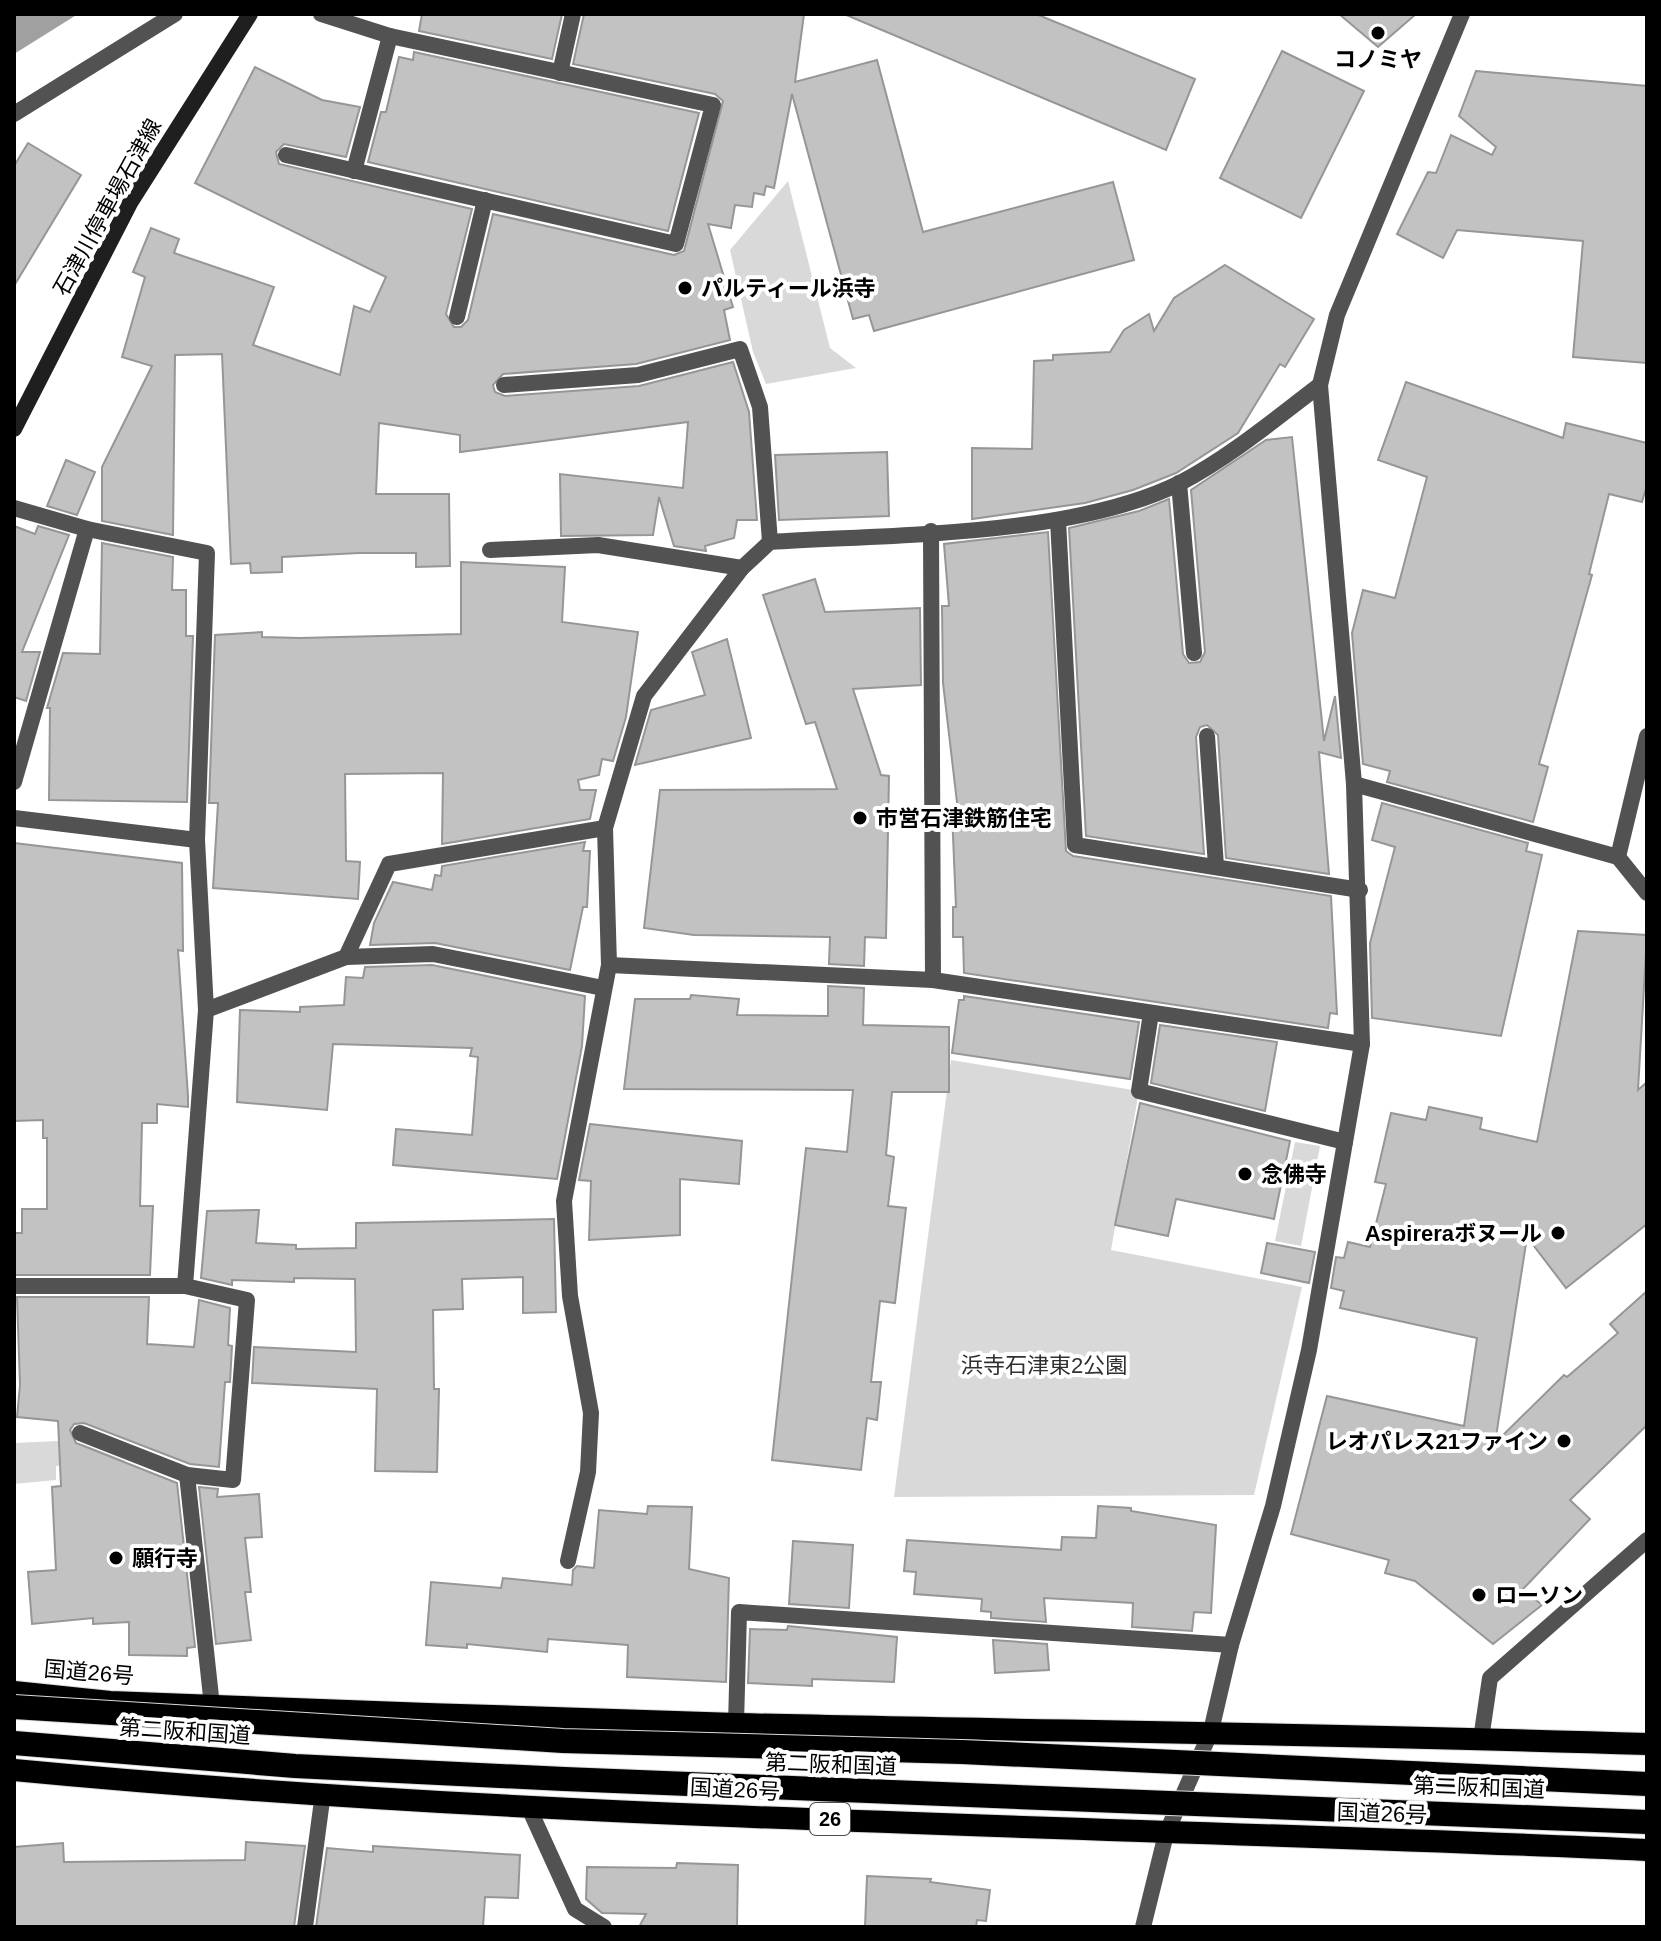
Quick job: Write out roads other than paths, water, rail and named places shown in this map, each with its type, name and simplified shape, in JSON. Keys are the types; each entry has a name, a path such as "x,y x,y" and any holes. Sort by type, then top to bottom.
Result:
{"highway":[{"name":"国道26号","path":"14,1692 110,1702 736,1724 1211,1731 1327,1738 1647,1744"},
{"name":"第二阪和国道","path":"14,1707 563,1741 962,1752 1647,1784"},
{"name":"第二阪和国道","path":"14,1743 280,1765 517,1777 1647,1822"},
{"name":"国道26号","path":"14,1772 528,1806 1166,1834 1402,1839 1647,1850"}],"main road":[{"name":"石津川停車場石津線","path":"14,429 130,203 250,14"}],"street":[{"path":"14,114 175,14"},
{"path":"286,155 676,244 713,105 390,36 321,14"},
{"path":"560,73 573,14"},
{"path":"1143,1927 1166,1834 1211,1731 1231,1645 1273,1506 1309,1350 1362,1044 1360,890 1354,784 1320,385 1337,315 1462,14"},
{"path":"354,171 390,36"},
{"path":"457,317 485,200"},
{"path":"504,385 638,375 740,349 760,407 770,542"},
{"path":"568,1561 588,1472 591,1413 570,1296 564,1201 609,965 605,828 644,696 742,568 770,542 1058,520 1179,483 1249,439 1320,385"},
{"path":"1179,483 1194,653"},
{"path":"14,508 87,529 207,553 197,840 206,1010 185,1286"},
{"path":"1058,520 1075,845 1360,890"},
{"path":"14,782 87,529"},
{"path":"931,531 933,980"},
{"path":"490,550 598,545 742,568"},
{"path":"1207,736 1216,866"},
{"path":"1618,857 1647,736"},
{"path":"1354,784 1618,857 1647,893"},
{"path":"14,818 197,840"},
{"path":"346,957 389,864 605,828"},
{"path":"206,1010 346,957 433,954 603,988"},
{"path":"609,965 933,980 1362,1044"},
{"path":"1151,1013 1139,1091 1345,1142"},
{"path":"14,1286 185,1286 247,1300 233,1480 187,1475 80,1433"},
{"path":"187,1475 212,1706"},
{"path":"1481,1739 1490,1678 1647,1540"},
{"path":"736,1724 739,1612 1231,1645"},
{"path":"305,1927 323,1793"},
{"path":"528,1806 575,1909 604,1927"}],"place":[{"name":"コノミヤ","path":"1378,33"},
{"name":"パルティール浜寺","path":"685,288"},
{"name":"市営石津鉄筋住宅","path":"860,818"},
{"name":"念佛寺","path":"1245,1174"},
{"name":"Aspireraボヌール","path":"1558,1233"},
{"name":"レオパレス21ファイン","path":"1564,1441"},
{"name":"願行寺","path":"116,1558"},
{"name":"ローソン","path":"1479,1595"}],"park label":[{"name":"浜寺石津東2公園","path":"1044,1365"}]}
